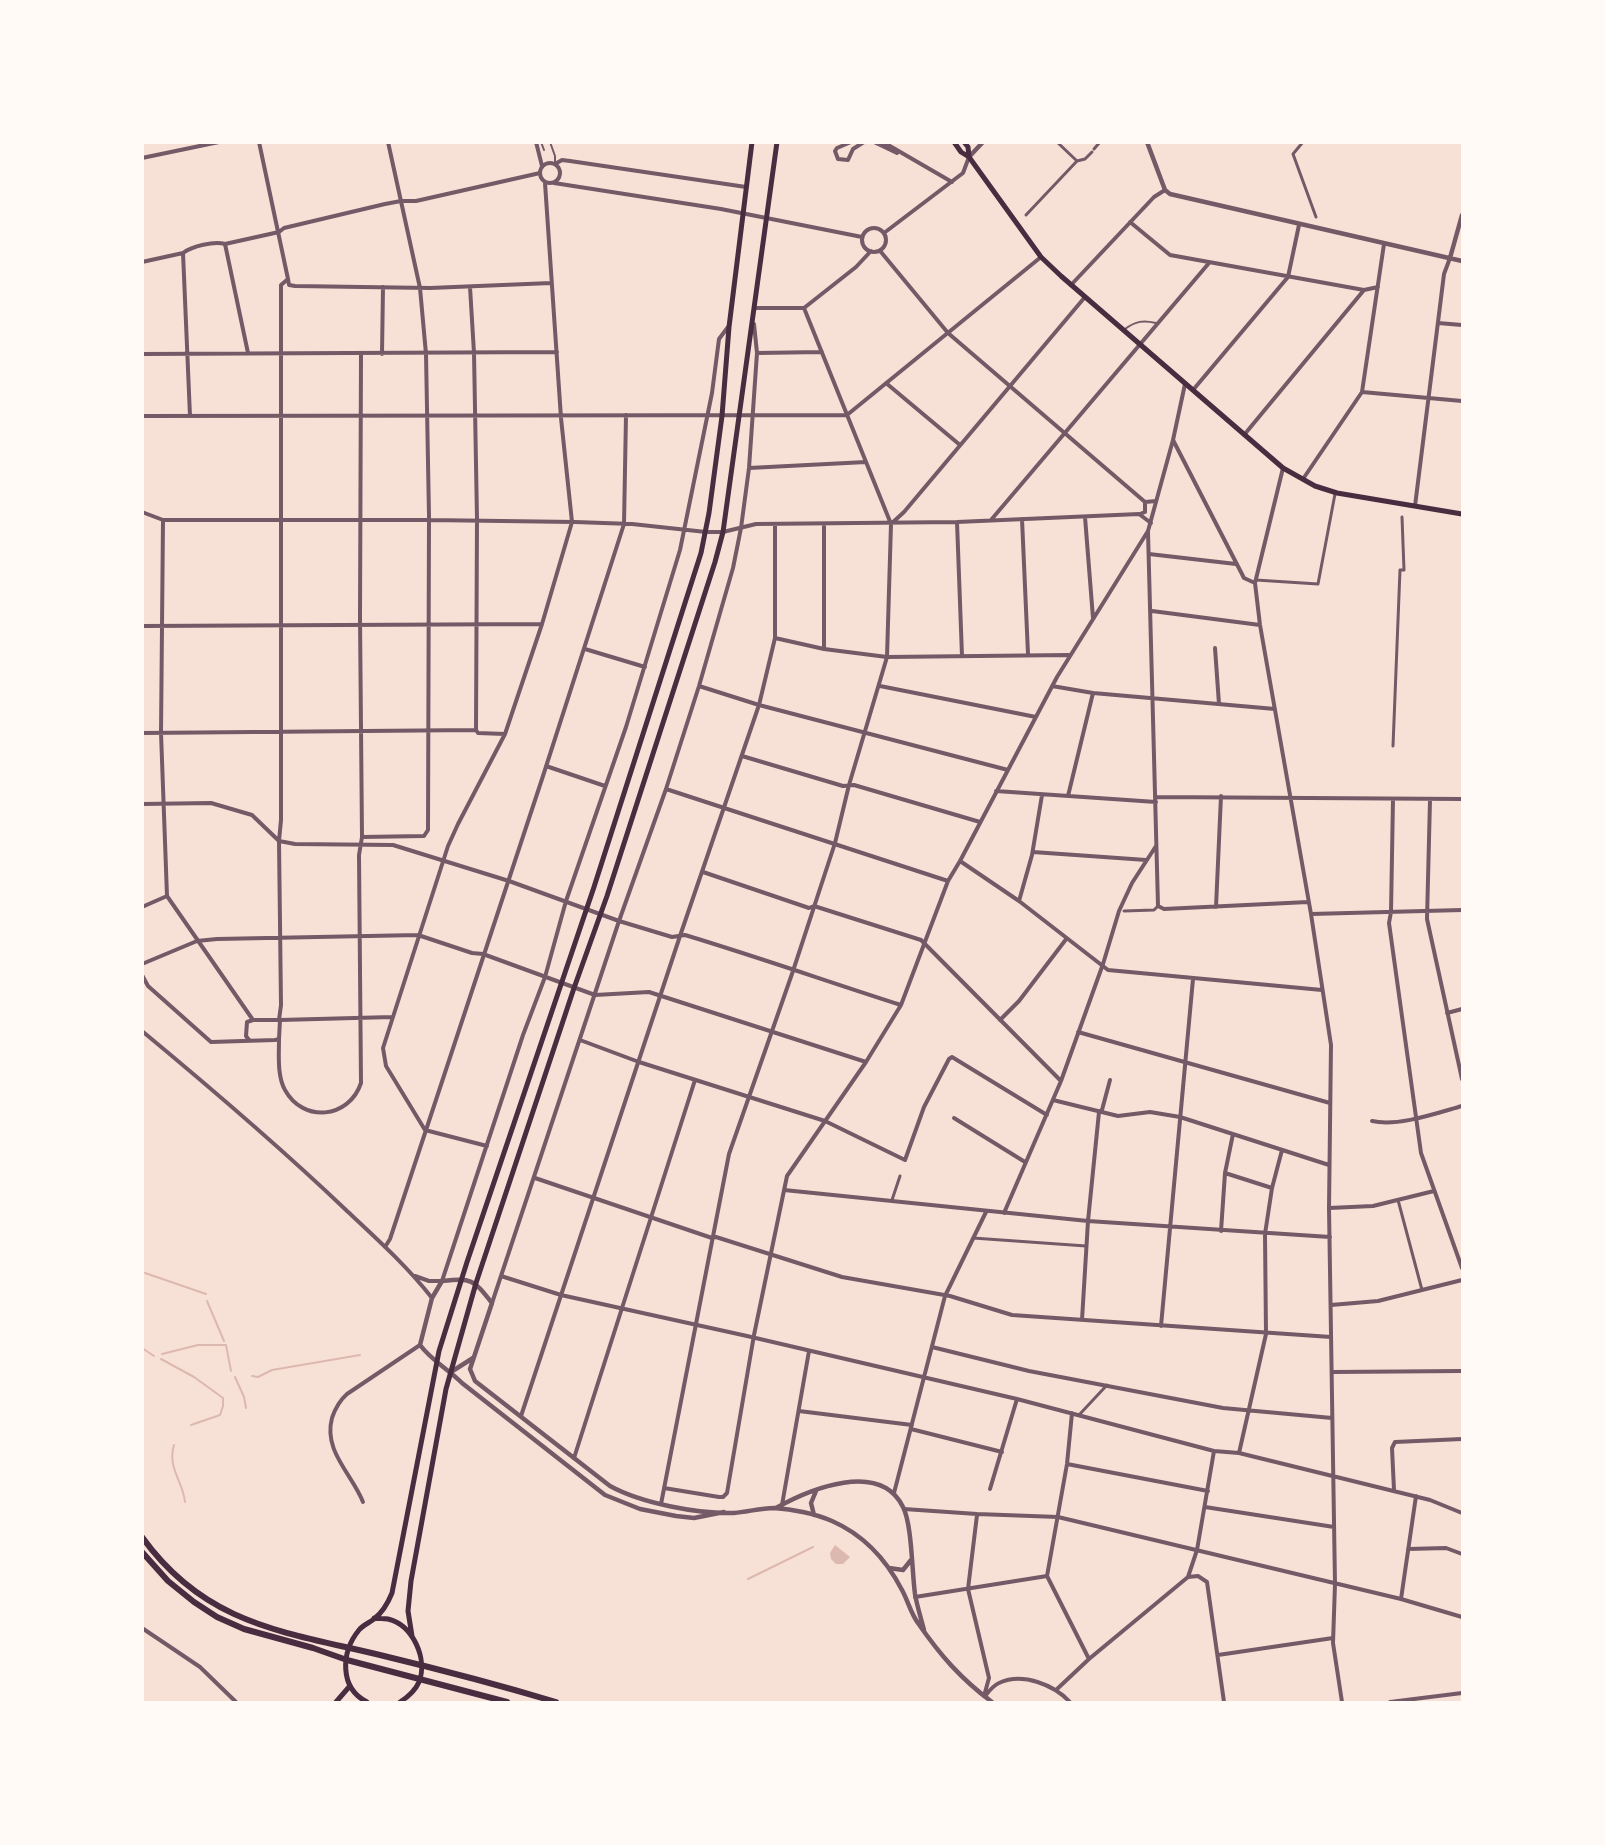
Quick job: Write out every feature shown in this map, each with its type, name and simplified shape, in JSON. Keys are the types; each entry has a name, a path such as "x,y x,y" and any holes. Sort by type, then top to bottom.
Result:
{"main road":[{"path":"367,1702 360,1699 350,1687 345,1670 350,1648 358,1631 388,1602 396,1580 437,1363 462,1279 695,573 706,532 722,416 729,327 752,142"},
{"path":"400,1702 413,1692 420,1679 420,1654 412,1636 408,1611 411,1581 446,1389 476,1283 574,988 601,914 723,532 777,142"},
{"path":"954,142 961,152 969,157 1041,257 1283,468 1316,486 1336,492 1462,514"},
{"path":"964,142 968,147 969,157"},
{"path":"142,1537 179,1580 220,1608 255,1623 504,1686 556,1702"},
{"path":"142,1552 175,1587 217,1617 244,1629 347,1660 507,1702"},
{"path":"374,1618 389,1619 412,1636"},
{"path":"336,1702 350,1687"}],"street":[{"path":"142,158 219,142"},
{"path":"259,142 290,285 420,288 551,283"},
{"path":"362,837 424,836 428,830 429,520 426,354 420,288 388,142"},
{"path":"487,1146 425,1130 384,1060 383,1048 443,861 458,824 505,735 542,624 572,522 561,416 545,183 540,173 542,166 536,142"},
{"path":"851,142 837,148 835,151 838,159 848,160 853,149 864,142"},
{"path":"874,142 952,182"},
{"path":"883,142 908,158"},
{"path":"884,233 963,173 969,157 982,142"},
{"path":"1057,142 1077,161"},
{"path":"1026,215 1077,161 1085,159 1100,142"},
{"path":"1147,142 1166,190 1170,194 1462,261"},
{"path":"1303,142 1293,154 1316,217"},
{"path":"542,166 548,163 555,164 562,160 746,186"},
{"path":"554,183 559,178 560,172 555,164"},
{"path":"142,262 183,253 187,249 218,243 225,244 279,232 284,228 401,201 416,201 540,173"},
{"path":"545,183 721,209 861,237"},
{"path":"1071,285 1154,197 1166,190"},
{"path":"1415,506 1444,274 1462,215"},
{"path":"1130,222 1167,253 1209,263 1364,290 1378,287"},
{"path":"1193,390 1288,277 1299,225"},
{"path":"881,252 888,239 884,233 871,229 865,231 861,237 862,243 871,251 881,252 948,333 1145,502 1156,501"},
{"path":"225,244 248,353"},
{"path":"1303,479 1362,392 1384,244"},
{"path":"755,308 804,308 859,265 871,251"},
{"path":"183,253 190,416"},
{"path":"142,416 848,415 1041,257"},
{"path":"990,520 1209,263"},
{"path":"288,279 281,285 280,1075 285,1091 300,1108 321,1113 335,1111 345,1106 355,1097 361,1083 359,855 362,837 361,354"},
{"path":"470,286 474,353 476,730"},
{"path":"382,287 382,354"},
{"path":"1244,435 1364,290"},
{"path":"891,524 904,512 1085,297"},
{"path":"661,1504 694,1324 729,1155 835,843 849,785 887,657 891,524 804,308"},
{"path":"724,1512 645,1502 610,1486 475,1381 470,1369 619,921 666,789 732,571 741,528 749,468 757,353 753,322"},
{"path":"1438,323 1462,325"},
{"path":"363,1502 332,1444 331,1425 334,1412 339,1402 347,1394 420,1345 432,1298 442,1281 523,1035 545,977 566,901 645,667 686,529 719,339 729,327"},
{"path":"142,354 557,352"},
{"path":"757,353 822,352"},
{"path":"886,383 960,445"},
{"path":"664,1488 719,1497 727,1493 754,1339 787,1176 866,1062 901,1005 948,881 1052,686 1148,531 1173,440 1185,384"},
{"path":"1362,392 1462,401"},
{"path":"385,1247 390,1239 509,881 624,524 626,415"},
{"path":"1173,440 1244,578 1255,581 1318,584 1336,492"},
{"path":"749,468 866,462"},
{"path":"1283,468 1255,581 1260,625 1311,914 1331,1045 1329,1208 1334,1476 1333,1638 1342,1702"},
{"path":"142,512 163,520 572,522 723,532 750,525 891,524 1139,514 1145,512 1145,502"},
{"path":"1139,514 1151,523"},
{"path":"1085,517 1093,619"},
{"path":"1393,746 1400,570 1404,570 1403,518"},
{"path":"1022,519 1028,654"},
{"path":"163,520 161,733 167,896 253,1020"},
{"path":"957,522 962,656"},
{"path":"521,1416 759,705 775,638 775,524"},
{"path":"824,524 824,649"},
{"path":"1148,531 1152,611 1158,906"},
{"path":"1149,554 1236,564"},
{"path":"1152,611 1260,625"},
{"path":"142,626 542,624"},
{"path":"775,638 824,649 887,657 1070,655"},
{"path":"585,648 645,667"},
{"path":"1215,648 1219,704"},
{"path":"699,686 759,705 1008,770"},
{"path":"880,686 1036,717"},
{"path":"1052,686 1093,693 1275,709"},
{"path":"1068,796 1093,693"},
{"path":"142,733 476,730 478,733 505,735"},
{"path":"742,756 843,786 854,785 980,822"},
{"path":"546,766 605,786"},
{"path":"666,789 948,881"},
{"path":"996,791 1156,799 1221,796 1462,800"},
{"path":"1019,901 1033,852 1042,795"},
{"path":"1216,907 1221,796"},
{"path":"1393,799 1389,923 1416,1118 1422,1156 1462,1268"},
{"path":"1430,800 1427,919 1462,1078"},
{"path":"142,804 211,803 252,815 279,841 295,844 393,845 509,881 619,921 672,937 685,935 901,1005"},
{"path":"1004,1213 1061,1081 1103,964 1119,911 1132,883 1156,846"},
{"path":"1033,852 1146,860"},
{"path":"960,861 1019,901 1108,970 1322,990"},
{"path":"703,872 809,908 814,906 921,940 1061,1081"},
{"path":"142,907 167,896"},
{"path":"1158,906 1164,909 1308,902"},
{"path":"1124,910 1154,909 1158,906"},
{"path":"1311,914 1383,914 1462,910"},
{"path":"142,964 197,941 418,935 472,953 483,954 596,995 649,992 866,1062"},
{"path":"1000,1020 1019,1001 1067,938"},
{"path":"142,975 148,986 211,1042 270,1041 279,1038"},
{"path":"1161,1326 1193,979"},
{"path":"1447,1013 1462,1009"},
{"path":"249,1040 245,1028 247,1022 253,1020 392,1017"},
{"path":"142,1031 280,1148 415,1276 432,1298"},
{"path":"1078,1032 1330,1103"},
{"path":"580,1040 639,1062 825,1121 905,1161 924,1107 949,1059 955,1058 1047,1115"},
{"path":"574,1458 695,1080"},
{"path":"1082,1320 1088,1221 1099,1112 1102,1110 1110,1080"},
{"path":"1053,1100 1125,1116 1150,1112 1180,1118 1329,1166"},
{"path":"1372,1121 1383,1123 1416,1118 1462,1106"},
{"path":"954,1118 1025,1162"},
{"path":"1221,1231 1225,1173 1233,1134"},
{"path":"1239,1453 1266,1334 1265,1234 1272,1188 1282,1150"},
{"path":"1225,1173 1272,1188"},
{"path":"892,1202 900,1176"},
{"path":"535,1178 712,1238 716,1237 842,1277 945,1296 1012,1315 1331,1337"},
{"path":"784,1190 1088,1221 1330,1237"},
{"path":"1329,1208 1373,1206 1434,1191"},
{"path":"1398,1200 1422,1290"},
{"path":"894,1493 945,1296 986,1212"},
{"path":"973,1238 1086,1246"},
{"path":"415,1276 429,1281 462,1279 476,1283 492,1303"},
{"path":"501,1276 561,1295 623,1307 1072,1413 1214,1451 1239,1453 1394,1490 1448,1506 1462,1514"},
{"path":"1331,1305 1378,1301 1462,1280"},
{"path":"420,1345 437,1363 605,1495 640,1509 694,1518 724,1512 775,1508 814,1515 832,1521 850,1531 870,1546 889,1568 904,1593 916,1621 942,1657 964,1681 992,1702"},
{"path":"932,1347 1029,1371 1248,1411 1332,1418"},
{"path":"782,1504 809,1351"},
{"path":"451,1372 473,1358"},
{"path":"1332,1372 1462,1371"},
{"path":"1080,1415 1107,1385"},
{"path":"990,1489 1017,1400"},
{"path":"799,1411 911,1427 1002,1452"},
{"path":"1072,1413 1067,1464 1047,1576 1089,1659"},
{"path":"1394,1490 1392,1446 1395,1442 1462,1440"},
{"path":"1056,1690 1089,1659 1188,1577 1197,1550 1214,1451"},
{"path":"1067,1464 1208,1491"},
{"path":"775,1508 816,1491 854,1480 874,1483 894,1493 904,1509 915,1597 925,1632"},
{"path":"814,1515 811,1503 816,1491"},
{"path":"1401,1599 1416,1496"},
{"path":"1205,1507 1334,1527"},
{"path":"904,1509 1058,1517 1401,1599 1462,1617"},
{"path":"977,1514 968,1589 989,1677 984,1696"},
{"path":"1408,1549 1446,1548 1462,1554"},
{"path":"889,1568 903,1570 911,1560"},
{"path":"915,1597 1047,1576"},
{"path":"1188,1577 1198,1576 1207,1582 1224,1702"},
{"path":"142,1628 200,1667 236,1702"},
{"path":"1218,1655 1333,1638"},
{"path":"984,1696 998,1683 1016,1679 1029,1680 1056,1690 1070,1702"},
{"path":"1390,1702 1462,1693"}],"lane":[{"path":"541,142 544,150"},
{"path":"550,142 555,164"},
{"path":"1123,330 1136,321 1159,324"}],"shaded area":[{"path":"835,1545 850,1557 843,1564 836,1564 831,1559 830,1553"}],"waterway":[{"path":"145,1273 206,1294"},
{"path":"207,1301 224,1341"},
{"path":"162,1354 198,1345 226,1345 231,1371"},
{"path":"142,1348 154,1356"},
{"path":"252,1376 258,1377 272,1370 360,1355"},
{"path":"161,1359 194,1377 223,1398 220,1415 191,1425"},
{"path":"235,1377 246,1408"},
{"path":"174,1445 172,1461 185,1502"},
{"path":"748,1579 813,1547"}]}
